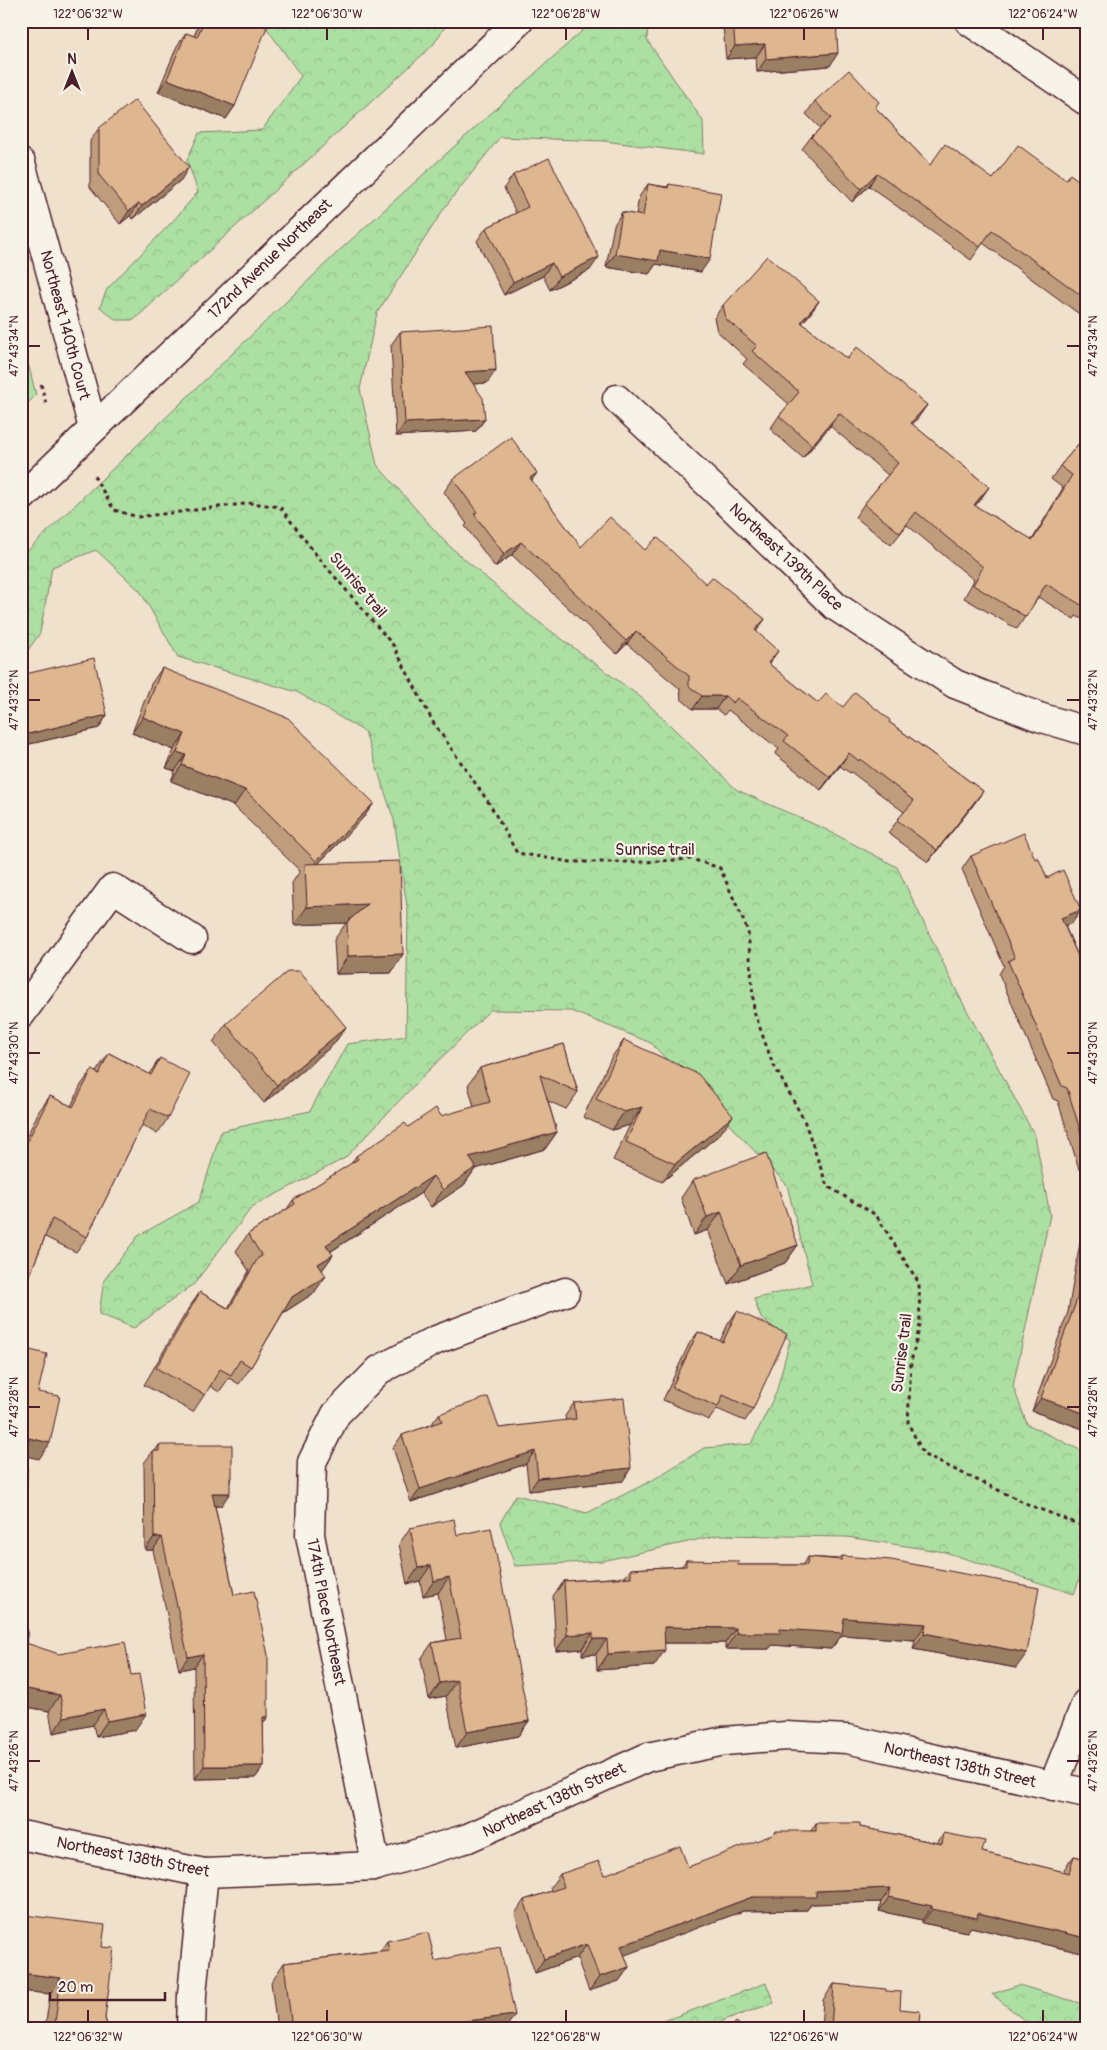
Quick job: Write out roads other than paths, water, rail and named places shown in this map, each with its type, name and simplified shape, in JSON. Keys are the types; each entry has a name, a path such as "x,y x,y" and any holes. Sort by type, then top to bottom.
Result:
{"street":[{"name":"172nd Avenue Northeast","path":"21,498 519,21"},
{"path":"969,21 1086,101"},
{"name":"Northeast 140th Court","path":"21,163 93,428"},
{"name":"Northeast 139th Place","path":"616,399 715,490 835,606 955,684 1039,717 1086,731"},
{"path":"21,1014 113,888 192,939"},
{"name":"174th Place Northeast","path":"376,1866 310,1535 312,1462 336,1414 379,1370 436,1340 565,1292"},
{"path":"1052,1786 1086,1702"},
{"name":"Northeast 138th Street","path":"21,1835 204,1873 376,1866 468,1838 648,1757 724,1741 786,1736 847,1739 1086,1793"},
{"path":"192,2029 192,1994 204,1873"}]}
